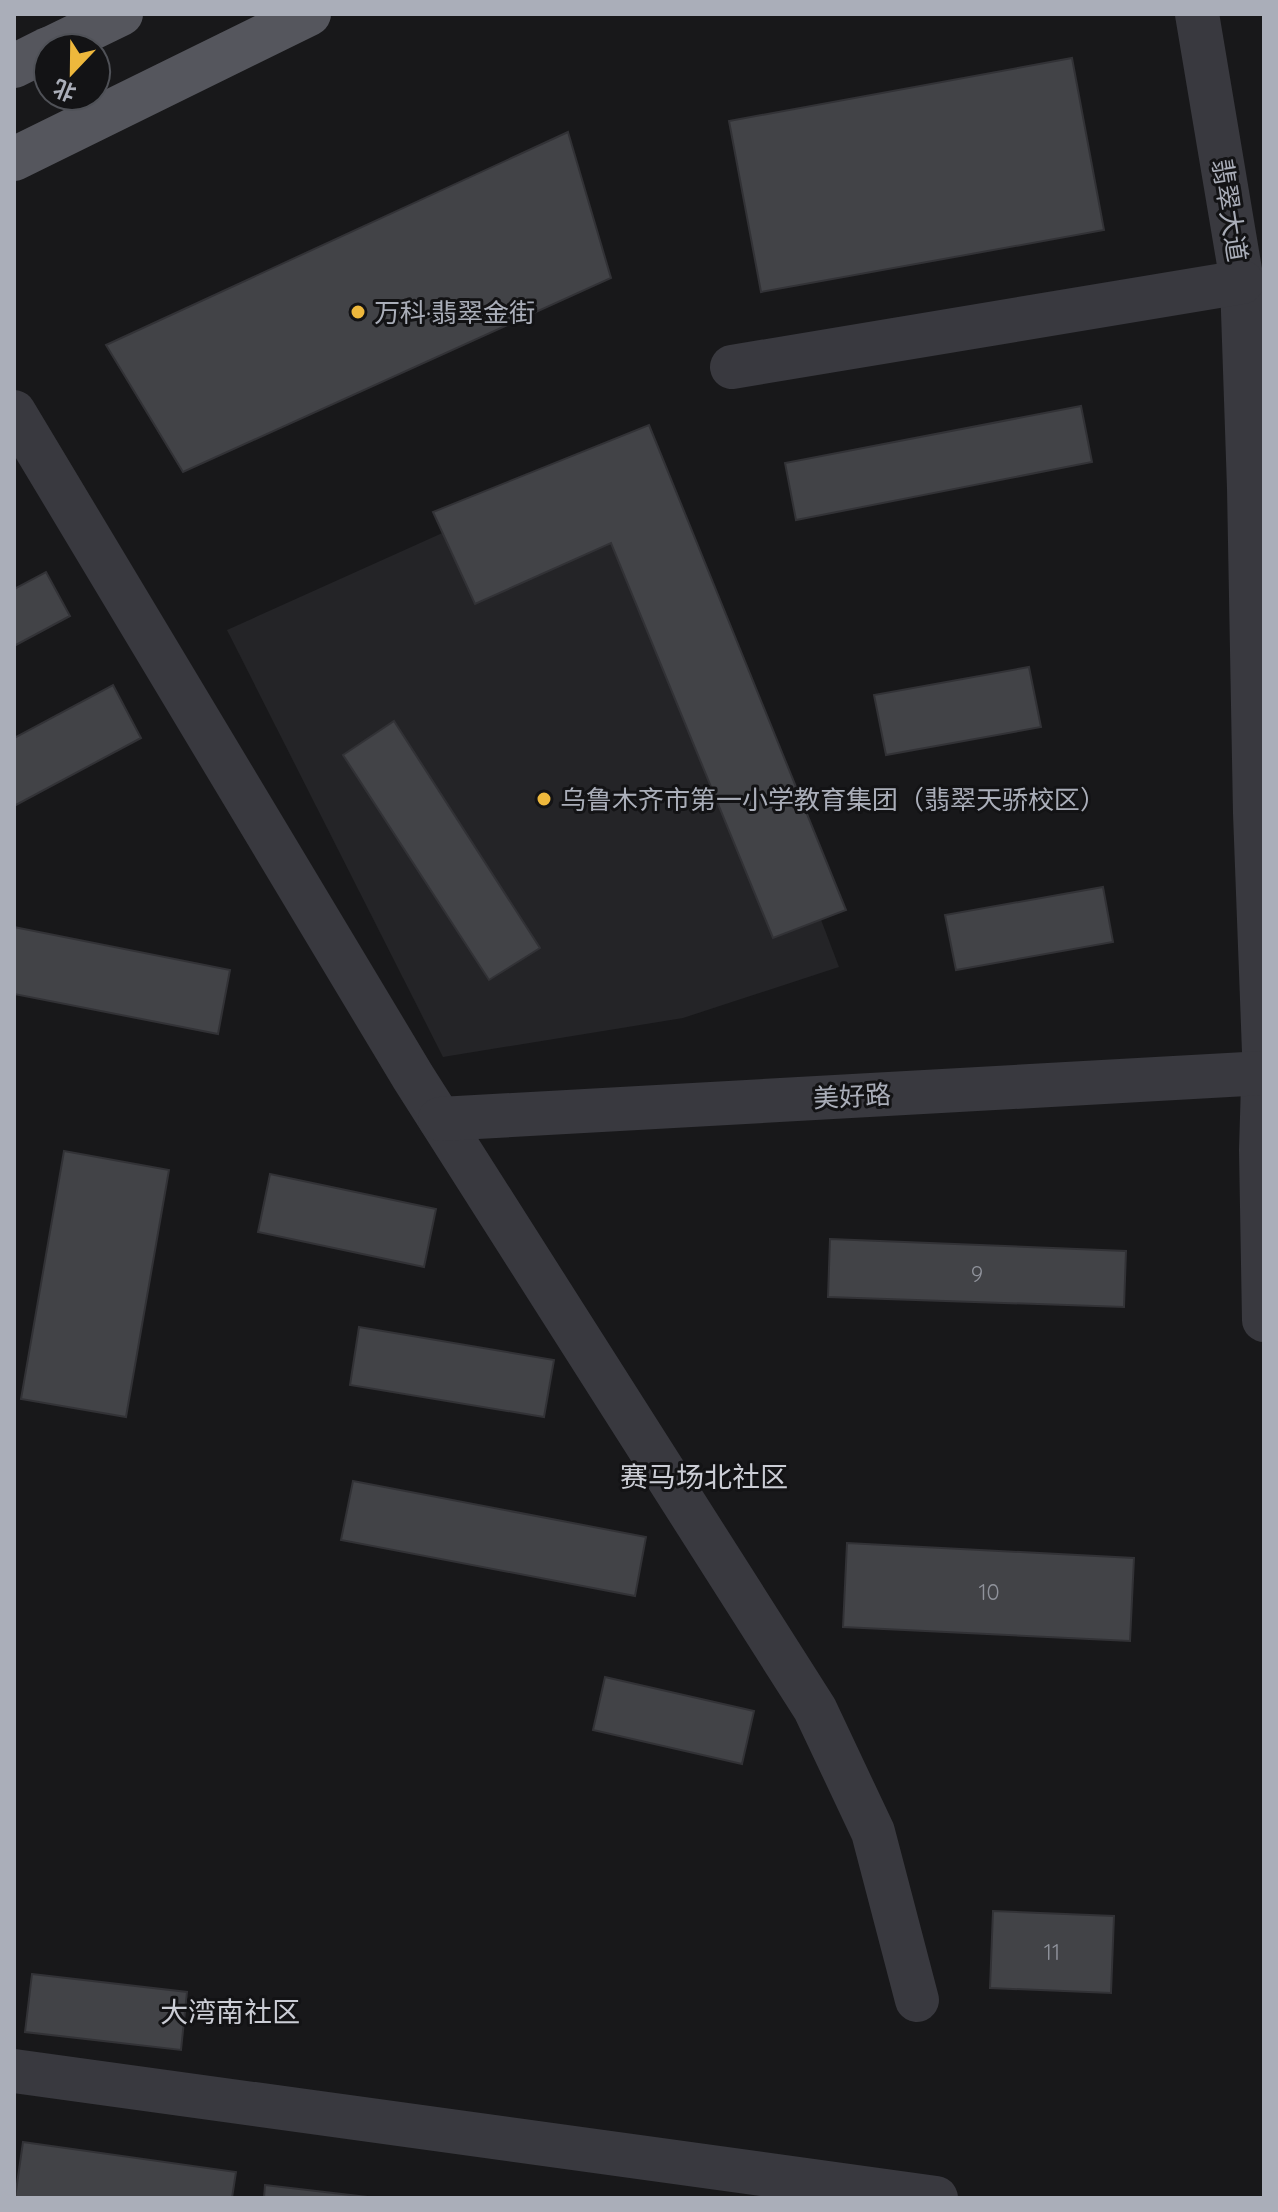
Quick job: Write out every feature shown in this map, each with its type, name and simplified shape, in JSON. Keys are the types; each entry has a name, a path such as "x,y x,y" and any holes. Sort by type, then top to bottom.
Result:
{"main road":[{"path":"84,32 121,14"},
{"path":"14,159 309,14"},
{"path":"14,66 32,57"}],"street":[{"name":"翡翠大道","path":"1197,14 1242,282 1264,1073 1261,1150 1264,1320"},
{"path":"732,367 1242,282"},
{"path":"14,412 440,1119 815,1709 873,1832 917,2000"},
{"name":"美好路","path":"440,1119 1264,1073"},
{"path":"14,2071 936,2198"}],"shaded area":[{"name":"乌鲁木齐市第一小学教育集团（翡翠天骄校区）","path":"640,444 839,967 683,1018 443,1057 227,630"}],"building":[{"path":"1072,58 1104,230 761,292 729,121"},
{"name":"万科·翡翠金街","path":"568,132 611,278 183,472 106,345"},
{"path":"1081,406 1092,462 796,520 785,463"},
{"path":"649,425 846,910 773,938 611,543 475,604 433,512"},
{"path":"46,572 70,616 14,646 14,589"},
{"path":"1029,667 1041,727 886,755 874,695"},
{"path":"113,685 141,738 14,806 14,738"},
{"path":"394,721 540,948 489,980 343,755"},
{"path":"1103,887 1113,942 956,970 945,915"},
{"path":"14,927 230,970 218,1034 14,994"},
{"path":"64,1151 169,1170 126,1417 21,1399"},
{"path":"270,1174 436,1209 424,1267 258,1232"},
{"path":"830,1239 1126,1251 1124,1307 828,1297"},
{"path":"359,1327 554,1360 544,1417 350,1385"},
{"path":"353,1481 646,1537 635,1596 341,1540"},
{"path":"847,1543 1134,1558 1130,1641 843,1627"},
{"path":"605,1677 754,1711 742,1764 593,1730"},
{"path":"993,1911 1114,1916 1111,1993 990,1988"},
{"path":"32,1974 187,1992 181,2050 25,2032"},
{"path":"23,2142 236,2172 232,2198 15,2198"},
{"path":"265,2185 376,2198 264,2198"}],"place":[{"name":"万科·翡翠金街","path":"358,312"},
{"name":"乌鲁木齐市第一小学教育集团（翡翠天骄校区）","path":"544,799"}],"district":[{"name":"赛马场北社区","path":"704,1476"},
{"name":"大湾南社区","path":"230,2011"}]}
